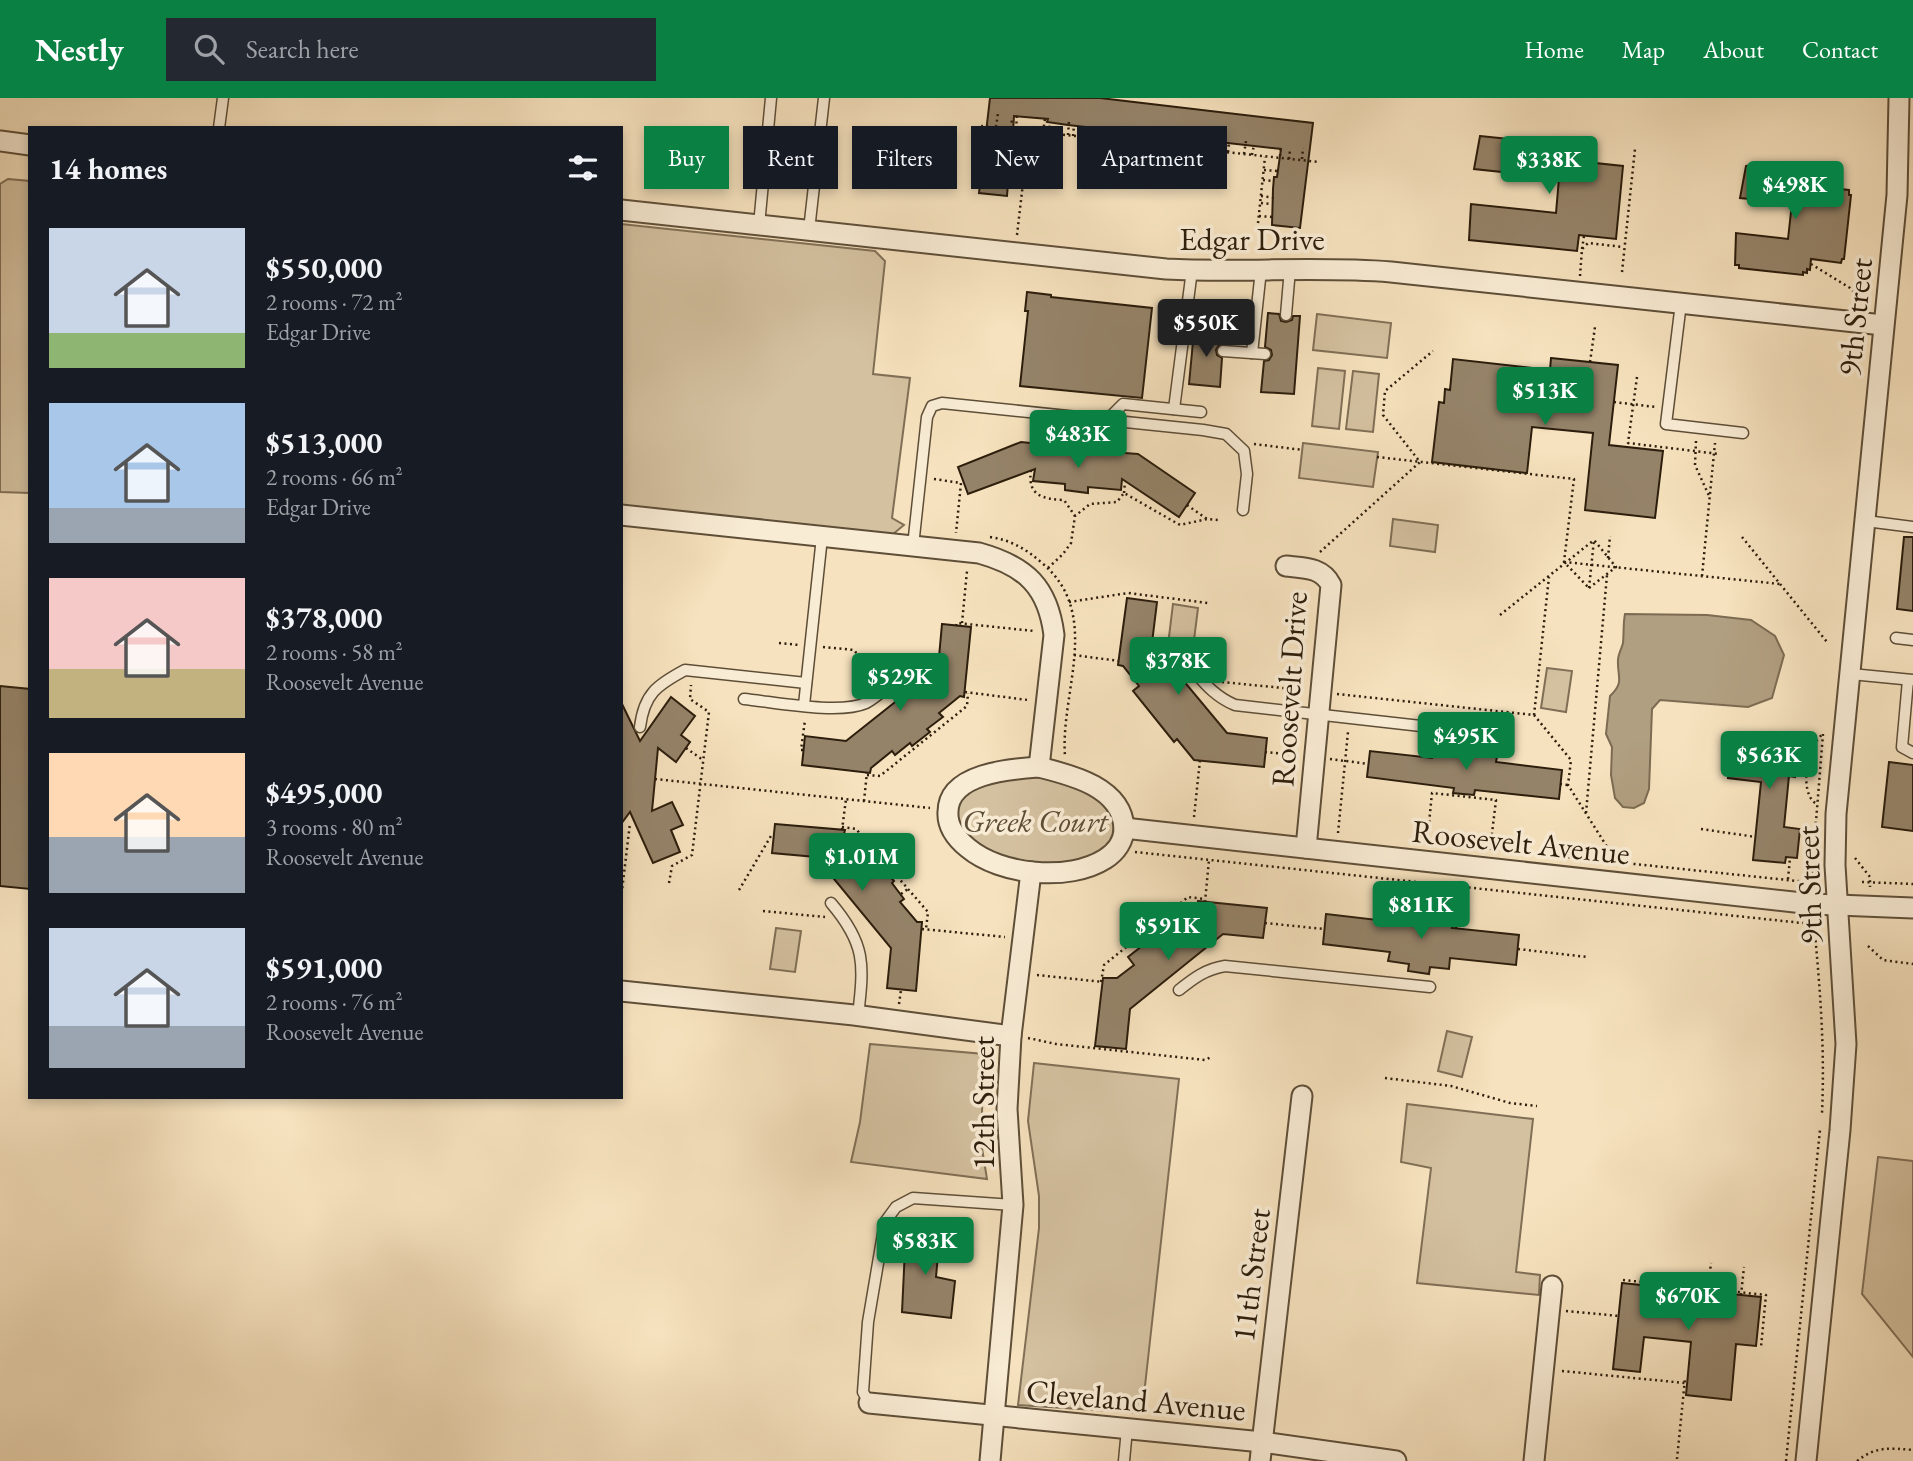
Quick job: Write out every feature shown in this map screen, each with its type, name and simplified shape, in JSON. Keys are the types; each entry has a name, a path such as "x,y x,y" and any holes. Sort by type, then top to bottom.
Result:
{"street":[{"name":"9th Street","path":"1806,1461 1844,1073 1845,1021 1835,831 1866,521 1882,325 1905,194 1899,98"},
{"path":"0,141 28,145"},
{"name":"Edgar Drive","path":"623,210 1192,270 1348,268 1882,325"},
{"path":"623,515 979,553 1002,559 1034,581 1052,616 1054,635 1039,767"},
{"name":"Roosevelt Drive","path":"1294,567 1322,573 1327,576 1331,585 1307,839"},
{"path":"1039,767 1067,774 1100,789 1116,804 1122,815 1124,828 1117,849 1105,859 1056,873 1031,872 981,858 967,848 948,823 947,810 952,794 977,778 1011,769 1039,767"},
{"name":"Roosevelt Avenue","path":"1124,828 1307,839 1837,905 1913,908"},
{"name":"12th Street","path":"990,1461 1013,1205 1007,1109 1011,1036 1031,872"},
{"path":"623,991 858,1016 1011,1036"},
{"name":"11th Street","path":"1261,1452 1302,1096"},
{"path":"1534,1461 1552,1286"},
{"name":"Cleveland Avenue","path":"869,1403 1127,1430 1261,1452 1396,1461"}],"lane":[{"path":"219,126 223,98"},
{"path":"758,225 771,98"},
{"path":"809,230 824,98"},
{"path":"1174,409 1192,270"},
{"path":"1252,353 1261,270"},
{"path":"1286,315 1290,270"},
{"path":"1681,303 1667,425 1743,433"},
{"path":"1223,351 1265,354"},
{"path":"913,547 927,417 932,406 942,403 1226,434 1244,451 1246,461 1243,510"},
{"path":"1107,420 1123,404 1201,412"},
{"path":"1866,521 1913,527"},
{"path":"805,705 822,537"},
{"path":"1896,638 1913,640"},
{"path":"640,727 645,701 668,679 685,670 806,683"},
{"path":"1193,670 1217,695 1235,705 1483,733"},
{"path":"1851,674 1910,680 1902,747 1913,753"},
{"path":"744,699 850,708 867,702 889,686"},
{"path":"833,906 849,924 858,944 861,969 858,1016"},
{"path":"1179,990 1201,973 1224,965 1430,987"},
{"path":"869,1403 863,1392 868,1322 885,1222 896,1207 913,1198 1013,1205"},
{"path":"1124,1461 1127,1430"}],"path":[{"path":"996,126 998,113"},
{"path":"1014,126 1017,115"},
{"path":"1012,118 1013,126"},
{"path":"1044,126 1045,119"},
{"path":"1068,135 1069,121"},
{"path":"1050,122 1050,126"},
{"path":"1073,136 1074,125"},
{"path":"1063,134 1077,136"},
{"path":"1244,154 1246,141"},
{"path":"1229,142 1228,152 1320,162"},
{"path":"1252,155 1254,145"},
{"path":"1280,158 1282,146"},
{"path":"1302,160 1303,148"},
{"path":"1622,272 1635,149"},
{"path":"1289,159 1290,150"},
{"path":"1258,223 1265,156"},
{"path":"1263,170 1278,171"},
{"path":"1262,180 1274,181"},
{"path":"1017,235 1022,189"},
{"path":"1261,196 1275,198"},
{"path":"1260,203 1272,204"},
{"path":"1258,216 1273,217"},
{"path":"1580,279 1584,236"},
{"path":"1582,249 1588,243 1625,247"},
{"path":"1811,264 1850,288 1861,300"},
{"path":"1590,362 1595,327"},
{"path":"1420,462 1383,415 1385,391 1433,351"},
{"path":"1614,402 1668,408"},
{"path":"1698,428 1695,465 1710,498"},
{"path":"1702,576 1716,430"},
{"path":"1236,442 1303,450"},
{"path":"1377,457 1574,479 1564,562"},
{"path":"1294,567 1420,462"},
{"path":"1031,470 1030,480 1036,493 1043,498 1064,500 1075,516"},
{"path":"934,479 962,482 956,533 953,532"},
{"path":"1048,568 1071,543 1075,516 1090,504 1109,505 1117,502 1124,493 1125,482"},
{"path":"1124,493 1180,525 1207,519 1218,520"},
{"path":"1187,505 1207,519"},
{"path":"984,535 1015,544 1048,568 1056,576 1069,602 1076,635 1064,751 1065,758 1071,760"},
{"path":"1608,558 1610,536"},
{"path":"1742,537 1827,642"},
{"path":"1500,614 1594,540"},
{"path":"1594,540 1616,567"},
{"path":"1589,588 1594,540"},
{"path":"1564,562 1780,584"},
{"path":"1564,562 1589,588"},
{"path":"962,623 968,566"},
{"path":"1589,588 1616,567"},
{"path":"1586,813 1607,575"},
{"path":"1534,715 1549,577"},
{"path":"1058,603 1128,593 1143,597 1208,603"},
{"path":"956,626 957,623 962,623 1043,632"},
{"path":"779,643 854,650 889,686"},
{"path":"1065,654 1119,661"},
{"path":"670,883 672,866 692,855 704,761 709,712 690,698 692,670"},
{"path":"1202,680 1534,715 1571,760 1568,785 1616,862"},
{"path":"864,801 867,774 880,776 967,706 967,692 1037,701"},
{"path":"1307,839 1338,833 1352,695"},
{"path":"803,750 805,705"},
{"path":"938,721 942,726"},
{"path":"1452,845 1812,884 1823,734 1812,747 1807,771 1807,792 1816,804"},
{"path":"686,748 704,761"},
{"path":"900,750 905,756"},
{"path":"1193,824 1200,760"},
{"path":"655,779 931,808 930,816"},
{"path":"1560,785 1568,785"},
{"path":"1426,851 1432,793 1462,795 1496,800 1490,857"},
{"path":"846,800 842,829 856,829 890,872 928,912 924,929 1010,938"},
{"path":"623,882 630,823"},
{"path":"1701,829 1756,837"},
{"path":"739,890 771,836 774,836"},
{"path":"1129,859 1133,851 1822,925"},
{"path":"1031,974 1102,982 1104,965 1188,897 1205,900 1210,851"},
{"path":"869,856 876,852"},
{"path":"1854,852 1855,859 1870,877 1870,885"},
{"path":"1787,880 1790,858"},
{"path":"1392,922 1396,871"},
{"path":"1456,928 1461,878"},
{"path":"1862,882 1870,885 1913,884"},
{"path":"901,894 908,889"},
{"path":"764,911 825,918 833,906"},
{"path":"1786,1461 1821,1125 1824,1071 1814,917"},
{"path":"1265,923 1324,929"},
{"path":"1804,937 1815,936"},
{"path":"1868,946 1884,960 1913,964"},
{"path":"1518,950 1587,957"},
{"path":"898,1012 901,990"},
{"path":"1011,1036 1147,1054 1205,1060 1211,1057"},
{"path":"1385,1078 1451,1086 1510,1103 1537,1105"},
{"path":"1707,1296 1711,1263"},
{"path":"1741,1294 1744,1267"},
{"path":"1623,1280 1766,1296 1761,1347"},
{"path":"1550,1309 1619,1316"},
{"path":"1555,1371 1686,1381 1678,1459"},
{"path":"1857,1461 1870,1451 1884,1447 1913,1450"}],"green space":[{"path":"8,179 28,181 28,493 0,492 0,184"},
{"path":"623,224 875,251 885,261 873,374 910,378 892,518 904,525 892,535 623,506"},
{"path":"1317,314 1391,323 1387,358 1313,350"},
{"path":"1318,368 1345,371 1339,429 1312,426"},
{"path":"1353,371 1379,374 1373,432 1346,429"},
{"path":"1303,443 1378,452 1373,487 1299,478"},
{"path":"1393,519 1438,525 1435,552 1390,546"},
{"path":"1173,604 1198,608 1193,648 1168,645"},
{"path":"1547,668 1572,671 1566,712 1541,708"},
{"name":"Greek Court","path":"1023,775 1051,778 1095,795 1113,811 1117,833 1111,846 1089,859 1051,866 993,855 960,834 956,804 971,787"},
{"path":"776,928 801,931 795,972 770,969"},
{"path":"1447,1031 1472,1037 1462,1077 1438,1071"},
{"path":"870,1044 984,1054 981,1142 987,1179 851,1162 860,1122"},
{"path":"1034,1063 1179,1079 1142,1413 1018,1405 1039,1228 1039,1196 1028,1121"},
{"path":"1407,1104 1533,1119 1516,1272 1540,1275 1539,1295 1417,1283 1431,1168 1401,1162"},
{"path":"1878,1157 1913,1161 1913,1357 1862,1294"}],"shaded area":[{"path":"1625,614 1707,615 1751,620 1775,636 1784,655 1772,698 1748,707 1660,700 1652,709 1649,789 1644,803 1634,808 1623,807 1615,798 1611,775 1612,747 1606,734 1610,696 1619,683 1618,658 1623,643"}],"building":[{"path":"990,98 1100,98 1313,123 1300,228 1272,225 1274,177 1277,177 1281,149 1227,143 1227,126 1077,126 1047,122 1048,119 1014,116 1013,126 987,126"},
{"path":"1480,136 1588,147 1586,162 1623,166 1616,239 1579,235 1577,251 1469,240 1471,204 1556,213 1559,178 1474,169"},
{"path":"1746,166 1814,171 1820,176 1819,187 1849,190 1851,195 1846,241 1841,263 1811,259 1810,270 1807,269 1807,273 1803,272 1803,275 1739,268 1739,265 1735,265 1736,233 1788,239 1792,203 1740,198"},
{"path":"979,189 1008,189 1007,196 979,193"},
{"path":"1027,292 1152,308 1142,398 1020,386 1028,311 1025,311"},
{"path":"1268,313 1279,314 1281,321 1286,322 1292,320 1293,316 1300,316 1294,394 1261,392 1264,361 1269,360 1272,355 1271,350 1265,347"},
{"path":"1194,331 1225,334 1224,344 1219,345 1216,350 1217,355 1222,358 1220,387 1189,384"},
{"path":"1551,358 1618,365 1609,445 1663,451 1655,518 1585,510 1593,433 1532,427 1527,473 1432,462 1439,402 1444,403 1445,389 1450,390 1453,359 1550,370"},
{"path":"1071,435 1094,437 1093,445 1112,447 1112,452 1138,454 1195,493 1179,517 1122,479 1121,490 1088,487 1088,493 1065,490 1065,484 1033,481 1035,469 968,494 958,467 1021,442 1049,445 1050,441 1070,444"},
{"path":"1904,537 1913,537 1913,611 1897,609"},
{"path":"1127,598 1157,602 1152,643 1227,733 1267,738 1264,767 1194,760 1177,739 1174,742 1133,691 1139,686 1123,666 1118,665"},
{"path":"942,624 971,627 964,697 960,696 939,713 943,717 927,729 930,732 895,755 892,751 871,768 870,773 802,765 805,736 846,741 938,668"},
{"path":"0,686 28,689 28,889 0,886"},
{"path":"671,697 695,716 681,735 690,742 676,762 658,748 652,811 672,802 683,825 671,830 680,852 653,863 630,812 623,821 623,706 640,741"},
{"path":"1732,735 1806,743 1803,770 1795,770 1795,777 1789,776 1784,827 1800,829 1797,858 1786,857 1785,863 1753,860 1761,782 1728,778"},
{"path":"1454,739 1480,743 1479,750 1498,752 1496,762 1562,770 1559,799 1475,790 1474,795 1453,793 1454,788 1367,777 1370,751 1432,758 1434,745 1453,748"},
{"path":"1889,762 1913,765 1913,831 1882,827"},
{"path":"775,824 845,830 844,834 861,855 865,851 877,866 880,864 904,899 900,902 917,922 922,922 916,991 887,988 891,948 816,857 772,853"},
{"path":"1198,901 1267,908 1263,938 1223,934 1130,1009 1126,1049 1095,1046 1103,978 1117,978 1134,965 1128,957 1142,946 1139,941 1156,927 1160,931 1175,918 1181,926 1197,914"},
{"path":"1326,914 1394,922 1413,922 1414,914 1439,916 1438,924 1453,926 1452,928 1519,935 1516,965 1450,958 1449,969 1430,967 1429,974 1408,971 1409,964 1388,961 1390,952 1323,944"},
{"path":"906,1228 940,1232 936,1277 955,1281 951,1318 902,1312"},
{"path":"1622,1283 1660,1287 1660,1291 1761,1297 1756,1346 1736,1344 1731,1400 1686,1395 1691,1342 1644,1337 1640,1372 1613,1369"}]}
